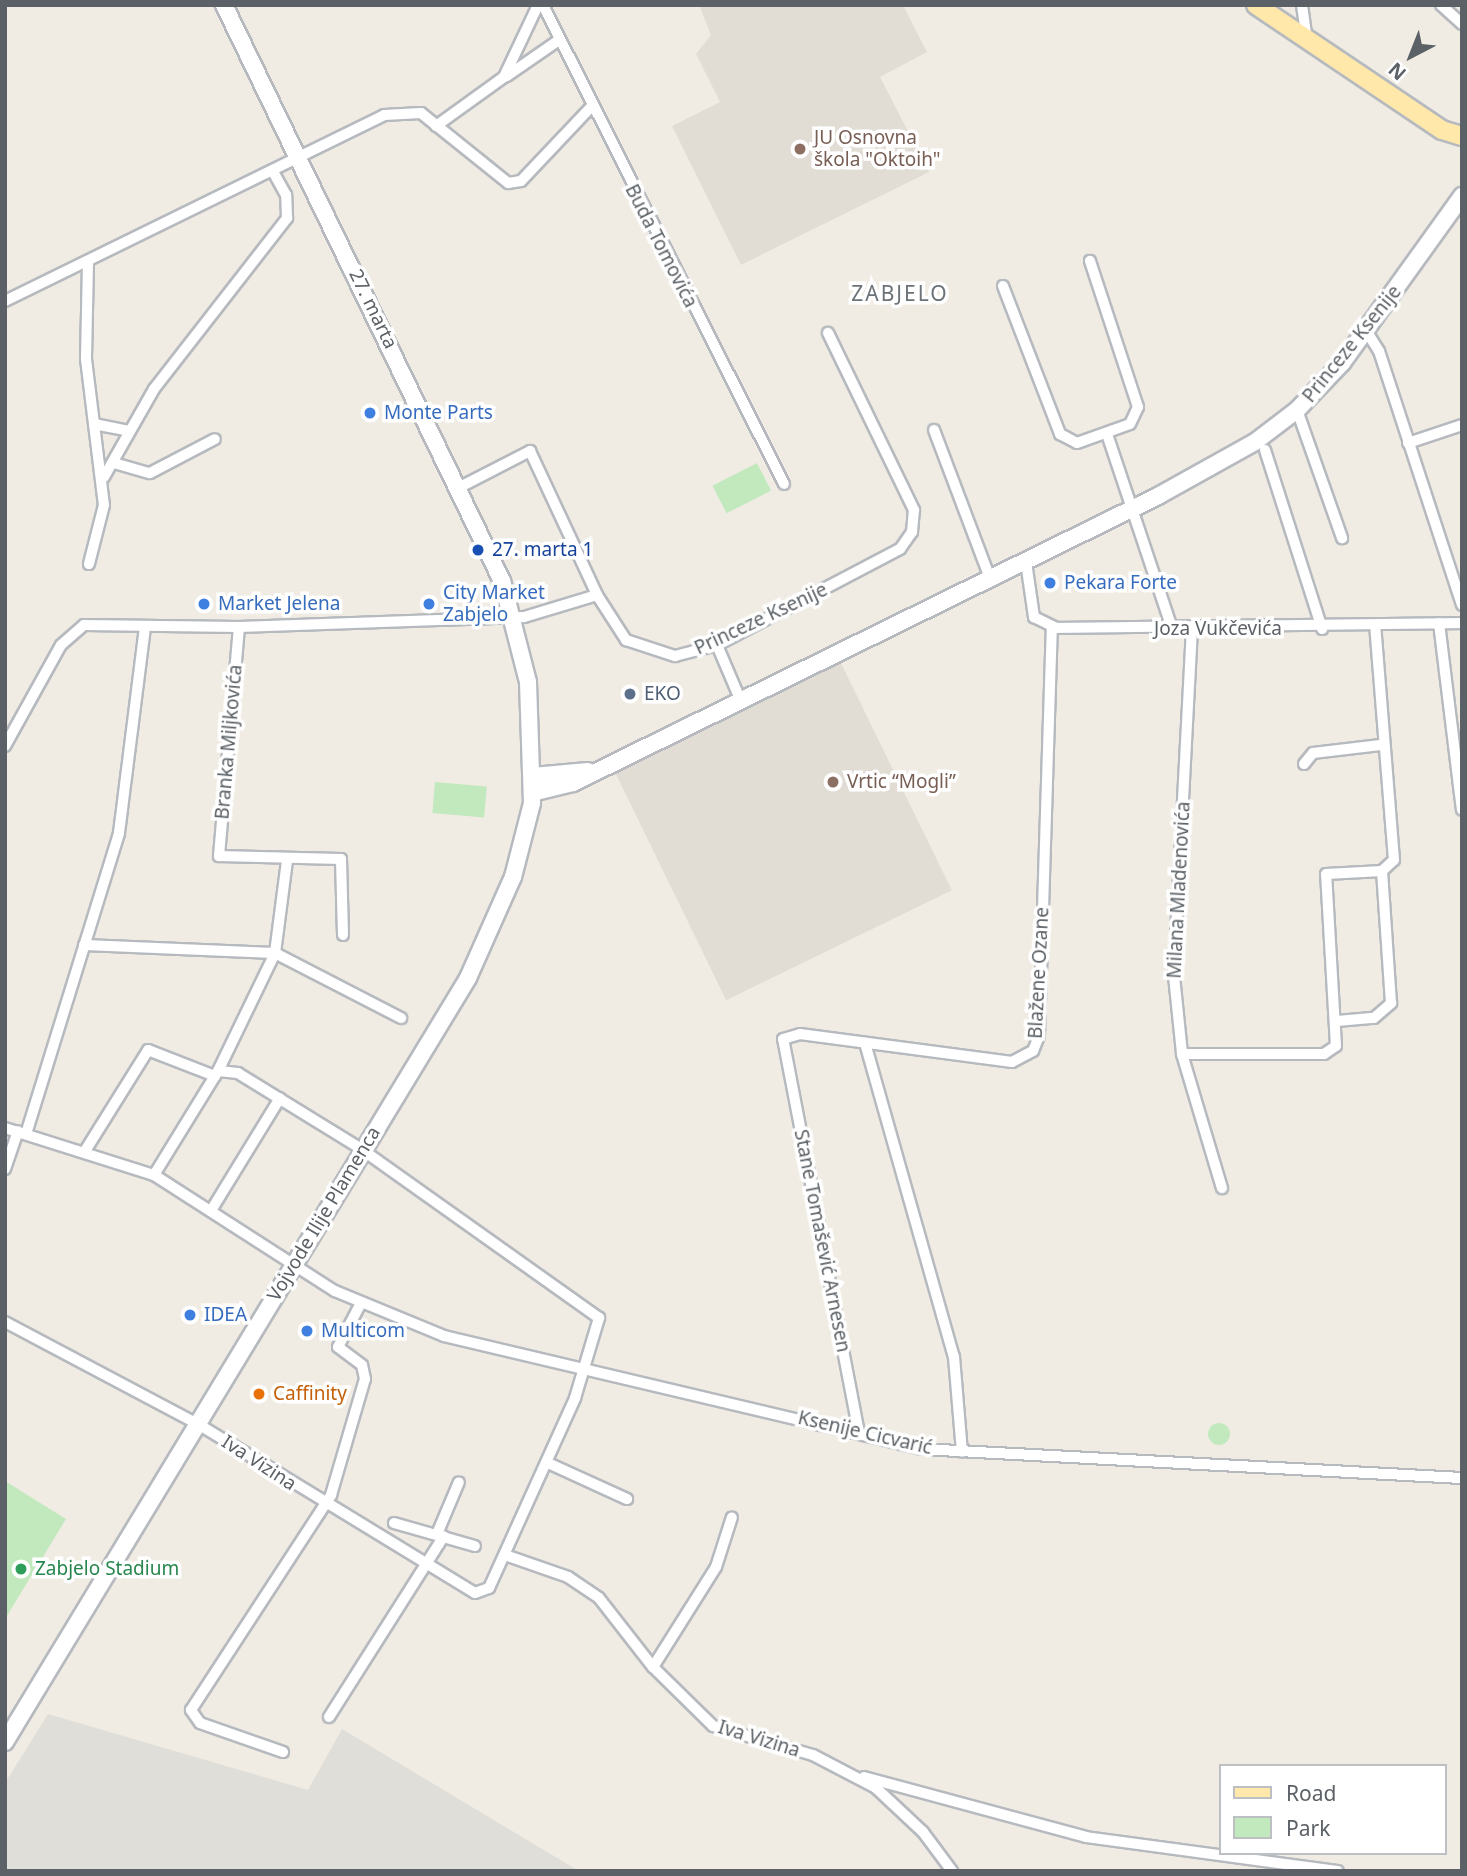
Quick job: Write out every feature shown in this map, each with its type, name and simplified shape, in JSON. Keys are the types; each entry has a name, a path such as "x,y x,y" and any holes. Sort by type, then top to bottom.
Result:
{"main road":[{"path":"1256,5 1442,130 1462,136"}],"street":[{"name":"27. marta","path":"224,5 460,487 514,617 528,682 533,776"},
{"path":"504,77 541,5"},
{"name":"Buda Tomovića","path":"541,5 590,108 784,484"},
{"path":"1302,5 1307,39"},
{"path":"1441,5 1462,24"},
{"path":"436,126 559,40"},
{"path":"5,301 401,110 421,113 508,183 521,181 590,108"},
{"path":"104,477 114,463 126,430 283,224 289,204 274,173"},
{"name":"Princeze Ksenije","path":"532,793 557,790 1026,562 1219,464 1297,410 1367,332 1462,196"},
{"path":"1003,286 1063,438 1074,443 1107,434 1130,424 1138,407 1090,261"},
{"path":"88,263 86,359 104,477 102,525 89,564"},
{"path":"1367,332 1379,351 1462,605"},
{"name":"Princeze Ksenije","path":"460,487 530,451 597,595 626,640 642,649 675,656 717,645 900,549 912,532 914,510 828,333"},
{"path":"1297,410 1342,538"},
{"path":"94,424 126,430"},
{"path":"1408,443 1462,425"},
{"path":"934,430 990,578"},
{"path":"1107,434 1172,628"},
{"path":"114,463 150,472 215,439"},
{"path":"1265,450 1322,629"},
{"path":"1026,562 1032,614 1052,627"},
{"path":"5,746 74,630 514,617 597,595"},
{"path":"1438,623 1462,810"},
{"name":"Joza Vukčevića","path":"1052,627 1322,629 1462,623"},
{"path":"1182,1054 1324,1054 1336,1046 1337,1021 1326,874 1382,871 1394,860 1381,745 1375,626"},
{"name":"Branka Miljkovića","path":"239,627 219,856 287,860"},
{"name":"Blažene Ozane","path":"784,1048 790,1034 1012,1062 1036,1047 1052,627"},
{"path":"5,1169 22,1132 85,945 122,818 145,628"},
{"name":"Milana Mladenovića","path":"1192,628 1174,965 1182,1054 1222,1188"},
{"path":"717,645 740,699"},
{"path":"1304,764 1313,753 1381,745"},
{"name":"Princeze Ksenije","path":"533,776 597,770"},
{"name":"Vojvode Ilije Plamenca","path":"6,1737 198,1424 491,932 521,850 533,776"},
{"path":"153,1175 217,1074 275,953 287,860 341,859 343,935"},
{"path":"1337,1021 1374,1018 1391,1003 1382,871"},
{"path":"85,945 275,953 401,1018"},
{"path":"865,1043 954,1357 962,1452"},
{"name":"Stane Tomašević Arnesen","path":"784,1048 859,1433"},
{"path":"85,1151 148,1050 217,1074 238,1073 363,1150"},
{"path":"5,1128 85,1151 153,1175 212,1209 280,1098"},
{"name":"Iva Vizina","path":"5,1322 198,1424 326,1505 481,1594 505,1556 548,1463 585,1365 598,1318 363,1150"},
{"name":"Ksenije Cicvarić","path":"212,1209 263,1241 293,1265 360,1303 423,1331 585,1365 859,1433 962,1452 1462,1478"},
{"path":"283,1752 200,1723 191,1710 326,1505 365,1379 362,1365 338,1347 360,1303"},
{"path":"548,1463 627,1499"},
{"path":"329,1717 429,1564 459,1482"},
{"path":"653,1667 716,1567 732,1517"},
{"path":"394,1523 475,1546"},
{"name":"Iva Vizina","path":"505,1556 585,1587 609,1607 653,1667 719,1729 787,1746 850,1773 910,1818 952,1871"},
{"path":"850,1773 1086,1837 1218,1855"},
{"path":"1219,1855 1338,1871"}],"shaded area":[{"name":"JU Osnovna škola \"Oktoih\"","path":"699,5 903,5 927,52 880,77 929,172 741,265 672,126 720,102 696,54 711,35"},
{"path":"840,661 952,890 726,1000 614,771"},
{"path":"48,1714 308,1790 342,1729 579,1871 5,1871 5,1783"}],"green space":[{"path":"757,463 771,491 727,513 712,486"},
{"path":"435,782 487,787 484,817 432,813"},
{"path":"1215,1423 1223,1423 1230,1430 1230,1438 1223,1445 1215,1445 1208,1438 1208,1430"},
{"name":"Zabjelo Stadium","path":"5,1481 66,1519 5,1619"}],"place":[{"name":"JU Osnovna škola \"Oktoih\"","path":"800,149"},
{"name":"Monte Parts","path":"370,413"},
{"name":"27. marta 1","path":"478,550"},
{"name":"Pekara Forte","path":"1050,583"},
{"name":"Market Jelena","path":"204,604"},
{"name":"City Market Zabjelo","path":"429,604"},
{"name":"EKO","path":"630,694"},
{"name":"Vrtic “Mogli”","path":"833,782"},
{"name":"IDEA","path":"190,1315"},
{"name":"Multicom","path":"307,1331"},
{"name":"Caffinity","path":"259,1394"},
{"name":"Zabjelo Stadium","path":"21,1569"}],"district":[{"name":"ZABJELO","path":"900,293"}]}
